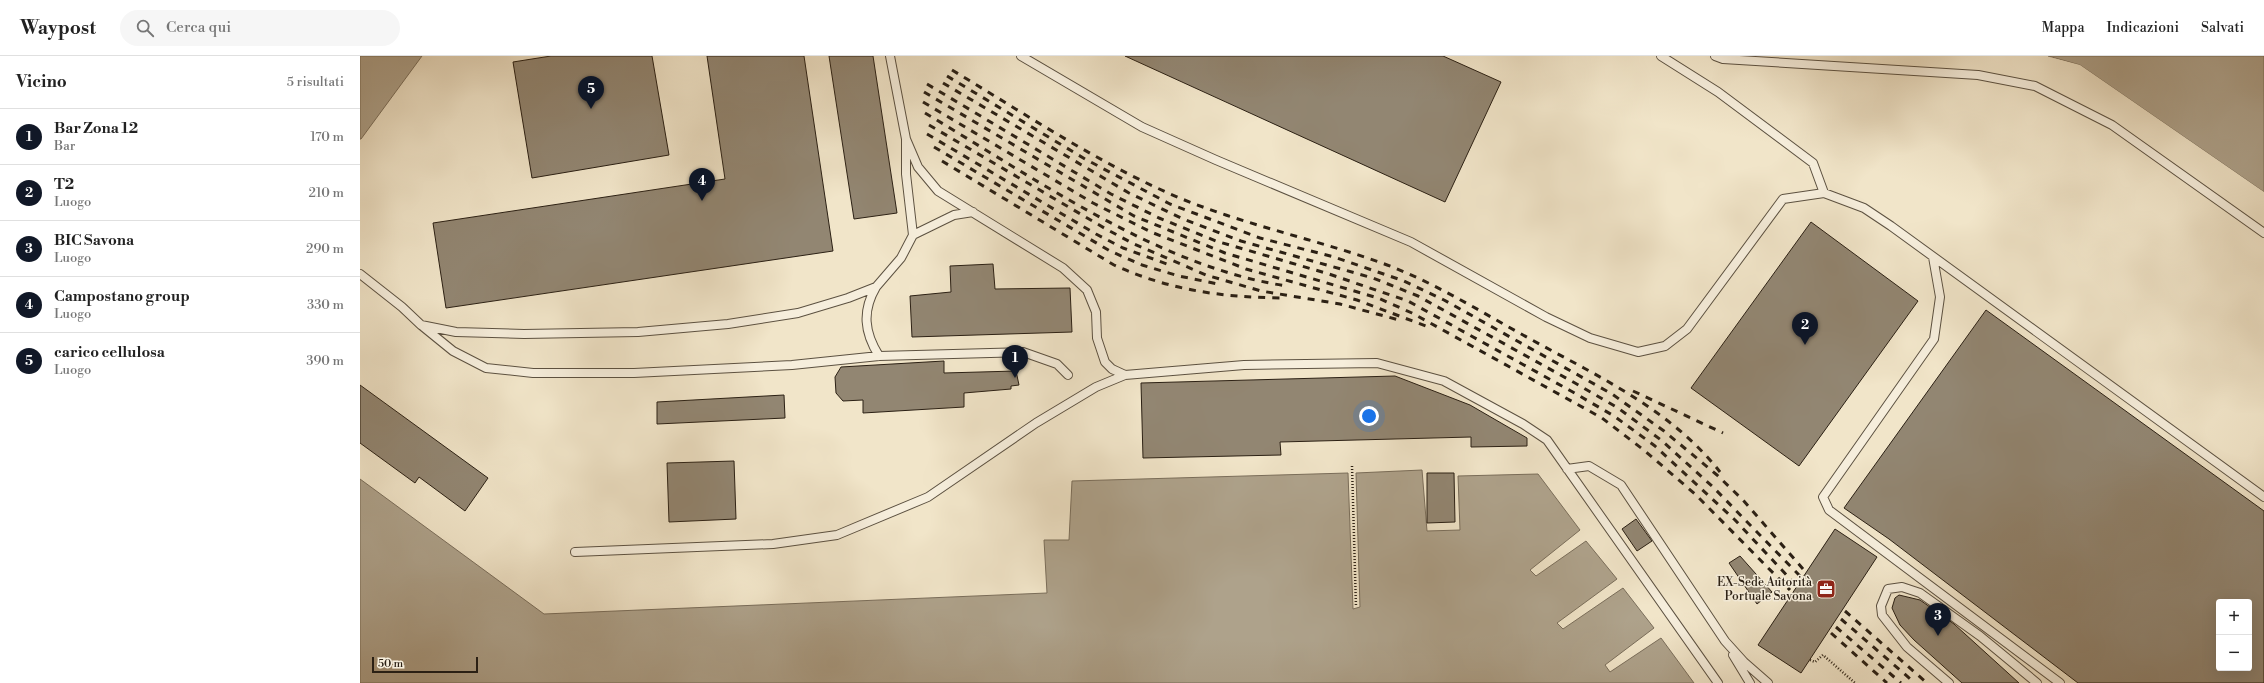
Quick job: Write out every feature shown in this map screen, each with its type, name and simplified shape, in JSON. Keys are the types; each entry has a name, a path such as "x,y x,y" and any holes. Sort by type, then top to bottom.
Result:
{"lane":[{"path":"879,356 871,343 866,323 868,300 876,286 901,258 913,235 906,174 906,139 890,56"},
{"path":"1021,56 1142,127 1216,160 1412,242 1546,317 1590,338 1638,352 1665,346 1687,329 1783,199 1824,193 1864,208 1934,257 2264,497"},
{"path":"1661,56 1718,92 1813,163 1824,193"},
{"path":"1715,56 1723,59 1978,75 2035,86 2112,125 2264,233"},
{"path":"906,139 918,166 938,191 1063,268 1087,290 1096,312 1097,338 1105,362 1112,369 1125,375"},
{"path":"913,235 954,215 972,212"},
{"path":"1934,257 1940,297 1934,339 1822,497 1829,510 2060,683"},
{"path":"360,274 402,307 452,351 486,368 533,373 649,372 792,365 879,356 1023,352 1058,364 1068,375"},
{"path":"421,325 456,332 524,334 638,332 728,324 798,313 848,298 876,286"},
{"path":"575,552 773,544 837,535 928,497 1036,423 1087,391 1125,375 1244,365 1377,363 1444,381 1523,424 1547,440 1718,683"},
{"path":"1567,469 1589,466 1621,485 1726,641 1750,683"},
{"path":"1949,683 1907,647 1882,615 1881,606 1884,595 1888,589 1902,587 1920,593 1980,636 2037,683"},
{"path":"1726,641 1744,662 1768,683"}],"path":[{"path":"1352,466 1356,607"},
{"path":"1810,660 1815,662 1823,655 1855,683"}],"shaded area":[{"path":"360,56 422,56 361,139 360,139"},
{"path":"2048,56 2264,56 2264,192 2080,65"},
{"path":"1422,470 1427,531 1460,530 1458,476 1538,474 1580,530 1530,570 1536,576 1586,541 1617,579 1557,623 1563,629 1623,588 1654,628 1605,665 1610,672 1661,638 1694,683 360,683 360,479 544,614 1047,593 1044,540 1069,540 1072,481 1348,473 1353,609 1360,607 1356,473"}],"pier":[{"path":"2046,56 2080,65 2264,192 2264,194 2079,67"}],"building":[{"path":"551,56 652,56 669,155 532,178 513,62"},
{"path":"707,56 804,56 833,251 446,308 433,223 725,179"},
{"path":"829,56 873,56 897,213 854,219"},
{"path":"1125,56 1443,56 1501,82 1445,202"},
{"path":"1811,222 1918,301 1799,466 1691,388"},
{"path":"993,264 995,289 1070,288 1072,332 912,337 910,296 951,292 950,266"},
{"path":"1986,310 2264,511 2264,683 2078,683 1889,539 1844,508"},
{"path":"944,361 944,373 1016,371 1019,385 1011,386 1011,389 964,393 964,407 863,413 863,400 843,401 836,393 835,377 841,367"},
{"path":"1395,376 1470,405 1527,438 1527,446 1471,447 1471,437 1280,442 1281,455 1143,458 1141,383"},
{"path":"360,385 488,478 465,511 419,477 415,483 360,443"},
{"path":"784,395 785,418 657,424 657,402"},
{"path":"734,461 736,519 669,522 667,463"},
{"path":"1427,473 1454,473 1455,522 1427,523"},
{"path":"1636,519 1652,541 1637,551 1622,529"},
{"name":"EX-Sede Autorità Portuale Savona","path":"1835,529 1877,557 1801,673 1758,645"},
{"path":"1740,556 1772,592 1757,604 1729,563"},
{"path":"1899,595 1920,600 1954,624 2019,683 1962,683 1914,640 1900,625 1892,608 1895,598"}],"railway":[{"path":"952,70 1065,139 1152,186 1231,217 1330,246 1379,262 1416,277 1629,394 1678,429 1700,449 1720,472"},
{"path":"947,76 1085,159 1170,204 1260,238 1334,257 1404,281 1444,300 1612,394 1664,431 1717,475 1743,500 1803,569"},
{"path":"943,83 1129,193 1183,219 1241,241 1373,278 1418,296 1575,383 1618,408 1661,440 1713,487 1800,576"},
{"path":"927,84 1111,194 1159,218 1216,241 1329,274 1408,301 1571,391 1614,416 1655,446 1735,520 1795,584"},
{"path":"924,92 1134,216 1225,253 1378,298 1412,313 1602,418 1645,451 1695,494 1790,590"},
{"path":"923,102 1093,203 1151,232 1246,269 1357,300 1431,328"},
{"path":"925,113 1099,217 1146,240 1192,260 1240,276 1287,286"},
{"path":"929,125 1106,229 1132,243 1206,275 1261,291 1340,304 1399,320"},
{"path":"927,134 1096,234 1123,248 1167,264"},
{"path":"934,147 1110,251 1142,265 1179,276 1218,284"},
{"path":"942,161 1114,265 1134,274 1175,286 1216,294 1280,298"},
{"path":"1633,391 1723,433"},
{"path":"1845,611 1927,683"},
{"path":"1841,619 1915,683"},
{"path":"1836,627 1901,683"},
{"path":"1831,633 1887,683"}],"place":[{"name":"carico cellulosa","path":"591,109"},
{"name":"Campostano group","path":"702,201"},
{"name":"T2","path":"1805,345"},
{"name":"Bar Zona 12","path":"1015,378"},
{"name":"EX-Sede Autorità Portuale Savona","path":"1826,589"},
{"name":"BIC Savona","path":"1938,636"}]}
